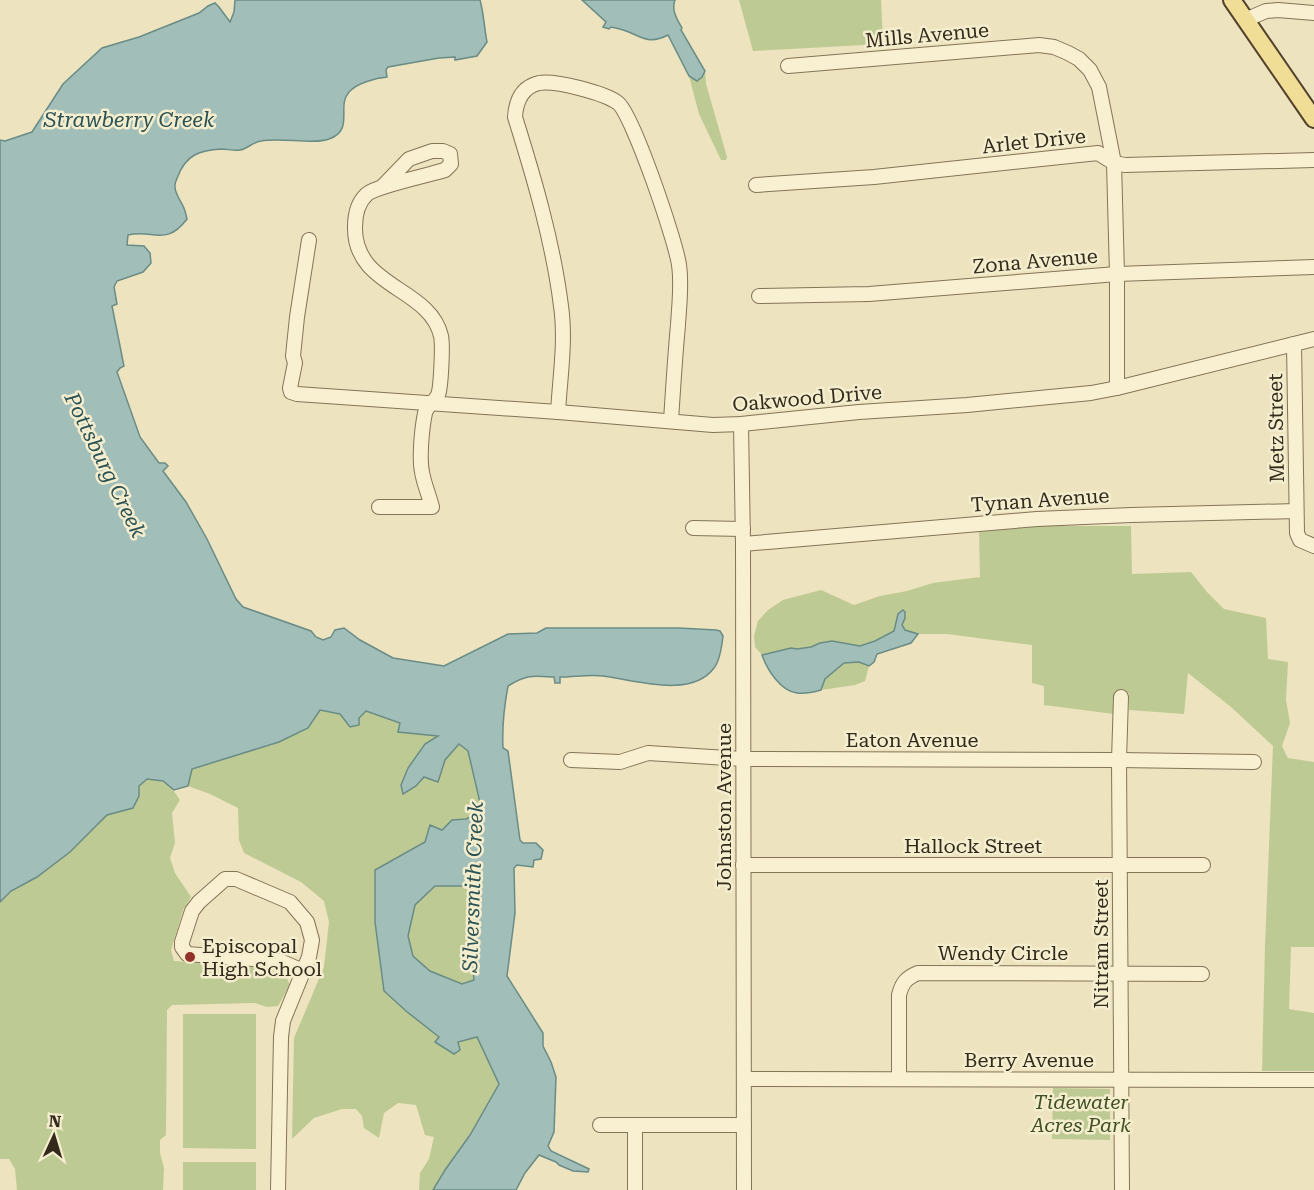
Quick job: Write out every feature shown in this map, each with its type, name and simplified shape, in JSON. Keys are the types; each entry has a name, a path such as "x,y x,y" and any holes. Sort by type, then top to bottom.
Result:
{"main road":[{"path":"1232,0 1314,119"}],"street":[{"path":"1245,20 1266,11 1314,13"},
{"name":"Mills Avenue","path":"788,66 1039,45 1054,47 1079,59 1090,70 1099,87 1114,163"},
{"path":"558,412 563,331 561,307 538,192 515,117 516,104 521,94 536,83 548,81 618,103 630,122 657,192 680,266 680,298 670,421"},
{"name":"Arlet Drive","path":"756,185 874,177 1098,153 1114,163 1125,165 1314,160"},
{"path":"1114,163 1117,388"},
{"path":"379,507 432,507 422,473 421,461 425,410 438,396 442,356 441,336 433,318 420,304 376,273 364,260 357,247 354,231 359,204 368,193 381,188"},
{"name":"Oakwood Drive","path":"309,240 297,317 293,356 295,363 290,388 291,392 297,394 713,425 741,424 1091,393 1314,339"},
{"name":"Zona Avenue","path":"759,296 869,294 1117,274 1314,267"},
{"name":"Metz Street","path":"1294,344 1296,511"},
{"name":"Johnston Avenue","path":"741,424 744,1190"},
{"path":"1296,511 1297,532 1300,540 1314,546"},
{"name":"Tynan Avenue","path":"743,544 1037,519 1131,514 1296,511"},
{"path":"693,528 743,529"},
{"name":"Nitram Street","path":"1121,697 1119,760 1122,1190"},
{"name":"Eaton Avenue","path":"571,759 620,762 648,753 743,759 1254,762"},
{"name":"Hallock Street","path":"743,865 1203,865"},
{"path":"278,1190 281,1037 283,1021 309,957 312,940 307,922 290,902 236,879 225,879 192,911 182,942 182,947 187,954 280,961 303,970"},
{"name":"Wendy Circle","path":"899,1079 899,996 907,977 918,973 1203,974"},
{"name":"Berry Avenue","path":"745,1079 1314,1080"},
{"path":"600,1125 744,1125"},
{"path":"635,1125 635,1190"}],"green space":[{"path":"739,0 881,0 883,44 753,51"},
{"path":"705,71 706,84 726,160 721,160 699,114 689,76 697,81"},
{"path":"1027,526 1131,526 1132,574 1191,572 1224,609 1266,618 1268,659 1288,662 1286,700 1290,723 1282,746 1288,758 1314,762 1314,947 1291,947 1289,1009 1314,1013 1314,1071 1262,1071 1273,746 1231,707 1188,673 1184,714 1129,710 1129,693 1114,694 1114,714 1044,705 1044,686 1032,683 1032,645 947,634 918,634 905,630 898,614 894,631 860,646 832,641 762,655 755,647 754,636 758,621 768,610 783,600 821,590 854,605 933,583 980,577 979,532"},
{"path":"851,661 869,666 865,681 855,685 821,690 825,679 844,663"},
{"path":"320,710 359,718 366,711 400,723 399,732 440,736 425,744 408,768 401,785 416,786 424,777 438,782 445,760 459,744 468,751 482,811 466,819 452,820 425,842 375,871 375,922 384,991 439,1037 435,1042 457,1042 477,1037 499,1084 470,1135 433,1190 419,1190 420,1173 429,1159 434,1137 425,1135 416,1105 398,1103 384,1113 379,1138 364,1128 362,1116 356,1109 342,1109 314,1118 292,1139 294,1038 324,967 329,922 324,901 301,882 244,853 239,840 238,808 188,786 192,769 279,742 308,728"},
{"path":"147,779 167,784 180,800 172,813 175,843 170,858 175,873 191,897 183,910 171,950 174,961 266,967 284,972 290,985 278,1006 267,1007 255,1003 172,1005 167,1010 166,1135 160,1140 160,1153 164,1168 163,1190 17,1190 15,1169 9,1159 0,1159 0,902 11,891 37,877 94,829 107,815 133,808 139,796 139,786"},
{"path":"435,886 471,886 477,890 480,901 471,955 475,980 462,985 430,971 413,956 408,937 415,905"},
{"path":"183,1014 256,1014 256,1149 183,1148"},
{"name":"Tidewater Acres Park","path":"1053,1088 1110,1089 1110,1140 1052,1139"},
{"path":"183,1162 256,1162 256,1190 183,1190"}],"water":[{"path":"235,0 480,0 487,42 477,56 455,60 455,57 439,58 388,67 387,77 357,86 345,98 341,130 329,139 322,141 269,140 240,150 221,149 200,152 185,163 175,184 176,193 187,219 166,235 128,235 127,245 144,246 150,253 151,263 143,272 117,281 114,287 117,304 112,306 124,366 117,372 140,437 159,463 165,463 168,466 163,471 186,502 236,599 243,607 311,631 323,640 331,637 335,630 344,628 360,640 393,658 444,666 508,634 537,633 546,628 679,628 716,630 720,631 723,636 719,658 714,668 704,677 691,683 662,685 592,675 560,677 560,683 555,683 554,677 535,676 520,679 508,686 503,748 508,751 520,840 523,843 536,843 543,850 541,859 534,860 533,867 517,865 514,868 515,913 507,976 543,1033 543,1046 556,1077 554,1132 548,1146 551,1151 589,1169 588,1172 573,1171 539,1155 525,1173 516,1190 433,1190 470,1135 499,1084 477,1037 458,1042 460,1050 454,1054 435,1042 439,1037 384,991 375,922 375,870 425,842 430,825 442,830 452,820 466,819 482,811 468,751 459,744 445,760 438,782 424,777 416,786 403,794 401,785 408,768 425,744 438,736 398,732 400,723 366,711 359,718 359,725 350,727 340,714 320,710 308,728 279,742 192,769 188,786 174,790 163,781 147,779 139,786 139,796 133,808 107,815 70,852 37,877 11,891 0,902 0,140 5,141 32,132 63,84 102,48 139,37 199,13 215,3 230,22","holes":["435,886 471,886 478,890 480,901 471,955 474,980 462,984 430,971 413,956 408,936 415,905"]},
{"path":"582,0 675,0 674,11 681,30 705,71 702,77 697,81 689,76 668,35 651,40 620,29 603,27 606,22"},
{"path":"903,610 905,618 902,625 905,630 918,634 911,643 877,654 874,662 869,666 859,662 844,663 825,679 821,690 800,693 785,688 771,673 762,655 832,641 860,646 894,631 898,614"}],"place":[{"name":"Episcopal High School","path":"190,957"}],"water label":[{"name":"Strawberry Creek","path":"129,120"},
{"name":"Pottsburg Creek","path":"105,465"},
{"name":"Silversmith Creek","path":"473,887"}]}
